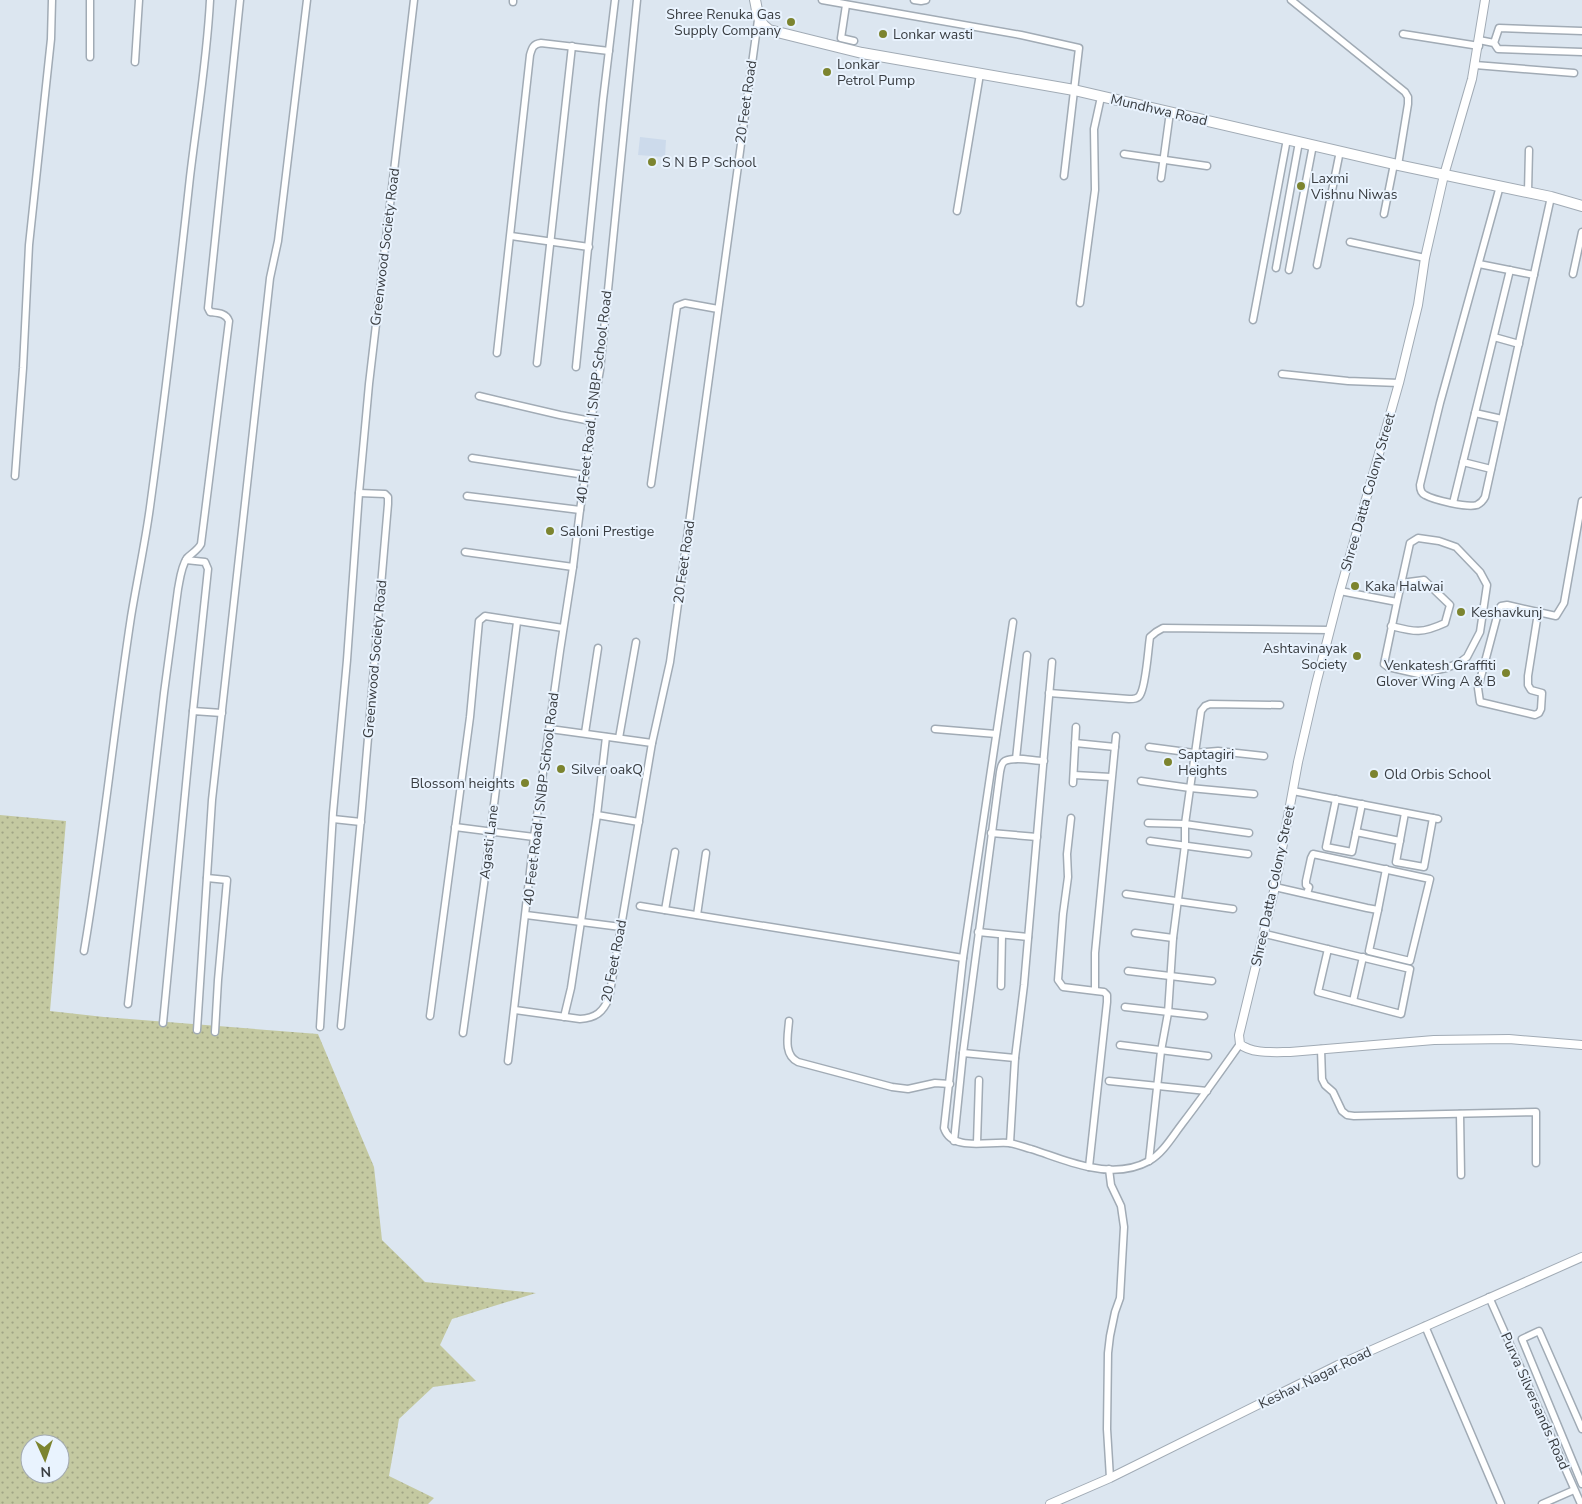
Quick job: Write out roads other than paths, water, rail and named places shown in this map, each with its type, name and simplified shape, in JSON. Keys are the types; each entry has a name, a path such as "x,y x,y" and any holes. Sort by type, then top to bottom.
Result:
{"main road":[{"path":"755,0 758,20"},
{"name":"Mundhwa Road","path":"758,20 769,30 862,53 1074,90 1444,175 1550,197 1582,206"}],"street":[{"path":"15,476 29,245 51,39 52,0"},
{"path":"90,0 90,58"},
{"path":"135,62 139,0"},
{"path":"84,951 94,897 104,809 131,615 141,563 158,447 199,114 210,0"},
{"path":"128,1004 164,693 181,573 186,560 201,544 229,321 228,317 224,314 210,312 208,308 240,0"},
{"path":"196,1030 212,800 270,278 278,241 307,0"},
{"name":"Greenwood Society Road","path":"320,1027 333,819 359,493 370,374 414,0"},
{"path":"576,367 615,0"},
{"name":"40 Feet Road | SNBP School Road","path":"508,1061 534,837 573,567 591,421 600,370 638,0"},
{"path":"822,0 1021,35 1079,48 1064,176"},
{"path":"914,0 926,0"},
{"path":"1292,0 1405,92 1408,97 1396,164 1384,214"},
{"name":"Shree Datta Colony Street","path":"1240,1044 1239,1035 1265,934 1316,684 1329,630 1399,383 1418,305 1425,258 1444,175 1458,132 1475,65 1485,0"},
{"path":"846,5 841,38 854,41"},
{"name":"20 Feet Road","path":"515,1010 580,1020 596,1016 605,1007 609,998 652,743 670,662 758,20"},
{"path":"1494,43 1499,28 1582,30"},
{"path":"1403,34 1494,43"},
{"path":"497,353 532,47 536,43 542,43 610,51"},
{"path":"1494,43 1498,48 1582,52"},
{"path":"537,362 572,46"},
{"path":"1475,65 1574,74"},
{"path":"957,211 980,74"},
{"path":"1080,302 1095,190 1094,129 1101,97"},
{"path":"1161,178 1170,112"},
{"path":"1254,320 1287,139"},
{"path":"1276,268 1299,142"},
{"path":"1289,270 1313,145"},
{"path":"1528,192 1529,150"},
{"path":"1317,265 1340,151"},
{"path":"1124,154 1207,166"},
{"path":"1500,186 1440,403 1420,485 1424,495 1453,503 1471,506 1483,501 1550,197"},
{"path":"1573,274 1582,232"},
{"path":"511,236 589,247"},
{"path":"1350,242 1425,258"},
{"path":"1479,264 1534,275"},
{"path":"1453,503 1510,270"},
{"path":"652,484 677,306 685,303 718,309"},
{"path":"1494,336 1519,344"},
{"path":"1282,374 1399,383"},
{"path":"479,396 591,421"},
{"path":"1475,413 1502,420"},
{"path":"472,458 585,475"},
{"path":"1463,462 1491,469"},
{"name":"Greenwood Society Road","path":"341,1026 361,822 388,504 388,497 385,494 359,493"},
{"path":"467,496 580,510"},
{"path":"1538,614 1528,685 1531,690 1542,693 1541,709 1535,715 1480,702 1478,688 1501,606 1507,605 1538,614 1556,616 1564,603 1582,501"},
{"path":"1418,538 1439,541 1456,547 1480,572 1487,585 1480,632 1467,656 1459,663 1433,672 1419,674 1388,667 1384,664 1401,584 1410,542 1418,538"},
{"path":"465,552 573,567"},
{"path":"163,1023 208,569 205,562 186,560"},
{"path":"1391,626 1413,632 1436,627 1445,623 1450,605 1424,580 1401,584"},
{"path":"1340,591 1397,602"},
{"path":"430,1016 470,717 479,621 484,616 563,628"},
{"name":"Agasti Lane","path":"463,1033 517,622"},
{"path":"1013,622 964,958 944,1128 946,1135 954,1141 1010,1143 1089,1167 1125,1169 1149,1161 1163,1148 1240,1044 1244,1047 1270,1052 1434,1040 1509,1039 1582,1045"},
{"path":"1049,693 1136,698 1140,695 1143,686 1150,637 1164,628 1329,630"},
{"path":"619,738 636,642"},
{"path":"586,733 598,648"},
{"path":"1016,759 1027,655"},
{"path":"1010,1143 1015,1058 1028,937 1052,662"},
{"path":"1149,1161 1161,1050 1168,1013 1173,938 1185,845 1185,824 1201,711 1210,704 1280,705"},
{"path":"193,711 222,713"},
{"path":"1073,784 1076,727"},
{"path":"550,729 652,743"},
{"path":"935,729 996,734"},
{"path":"1095,990 1096,953 1116,736"},
{"path":"564,1017 571,988 581,922 597,815 606,737"},
{"path":"1075,743 1115,747"},
{"path":"1149,747 1194,753 1218,751 1264,756"},
{"path":"954,1141 978,932 1001,766 1006,760 1016,759 1044,762"},
{"path":"1074,775 1111,777"},
{"path":"1141,781 1254,794"},
{"path":"1293,791 1362,804 1435,819 1424,867 1396,862 1405,813"},
{"path":"1336,799 1326,847 1352,852 1362,804"},
{"path":"597,815 639,822"},
{"path":"1071,818 1066,854 1068,877 1058,980 1063,987 1095,990 1104,992 1107,995 1089,1167"},
{"path":"333,819 361,822"},
{"path":"1148,823 1185,824 1249,833"},
{"path":"455,827 534,837"},
{"path":"1356,832 1400,841"},
{"path":"991,833 1037,838"},
{"path":"1150,841 1248,854"},
{"path":"665,910 674,852"},
{"path":"696,915 706,853"},
{"path":"1307,894 1309,887 1306,885 1306,881 1313,854 1386,869 1430,879 1410,961 1369,951 1386,869"},
{"path":"207,878 227,880 215,1032"},
{"path":"1275,887 1378,910"},
{"path":"1126,894 1233,909"},
{"path":"640,906 964,958"},
{"path":"526,915 621,926"},
{"path":"978,932 1028,937"},
{"path":"1135,933 1173,938"},
{"path":"1265,934 1363,957 1410,969 1401,1014 1318,992 1328,949"},
{"path":"1001,986 1002,935"},
{"path":"1353,1001 1363,957"},
{"path":"1128,971 1212,981"},
{"path":"1125,1007 1204,1016"},
{"path":"789,1021 790,1056 798,1062 892,1087 908,1089 935,1084 950,1084"},
{"path":"1120,1045 1208,1056"},
{"path":"1321,1049 1322,1078 1325,1085 1333,1092 1342,1111 1347,1115 1536,1112 1536,1163"},
{"path":"963,1053 1015,1058"},
{"path":"977,1143 979,1080"},
{"path":"1109,1081 1207,1091"},
{"path":"1460,1114 1461,1175"},
{"path":"1109,1169 1111,1185 1121,1206 1124,1227 1120,1298 1115,1312 1108,1353 1107,1429 1110,1478"},
{"name":"Keshav Nagar Road","path":"1054,1503 1110,1478 1338,1365 1582,1257"},
{"name":"Purva Silversands Road","path":"1489,1297 1581,1504"},
{"path":"1425,1326 1501,1504"},
{"path":"1582,1429 1539,1331 1522,1339 1582,1484"},
{"path":"1547,1428 1557,1424"},
{"path":"1542,1504 1574,1490"}],"place":[{"name":"Shree Renuka Gas Supply Company","path":"791,22"},
{"name":"Lonkar wasti","path":"883,34"},
{"name":"Lonkar Petrol Pump","path":"827,72"},
{"name":"S N B P School","path":"652,162"},
{"name":"Laxmi Vishnu Niwas","path":"1301,186"},
{"name":"Saloni Prestige","path":"550,531"},
{"name":"Kaka Halwai","path":"1355,586"},
{"name":"Keshavkunj","path":"1461,612"},
{"name":"Ashtavinayak Society","path":"1357,656"},
{"name":"Venkatesh Graffiti Glover Wing A & B","path":"1506,673"},
{"name":"Saptagiri Heights","path":"1168,762"},
{"name":"Silver oakQ","path":"561,769"},
{"name":"Old Orbis School","path":"1374,774"},
{"name":"Blossom heights","path":"525,783"}]}
